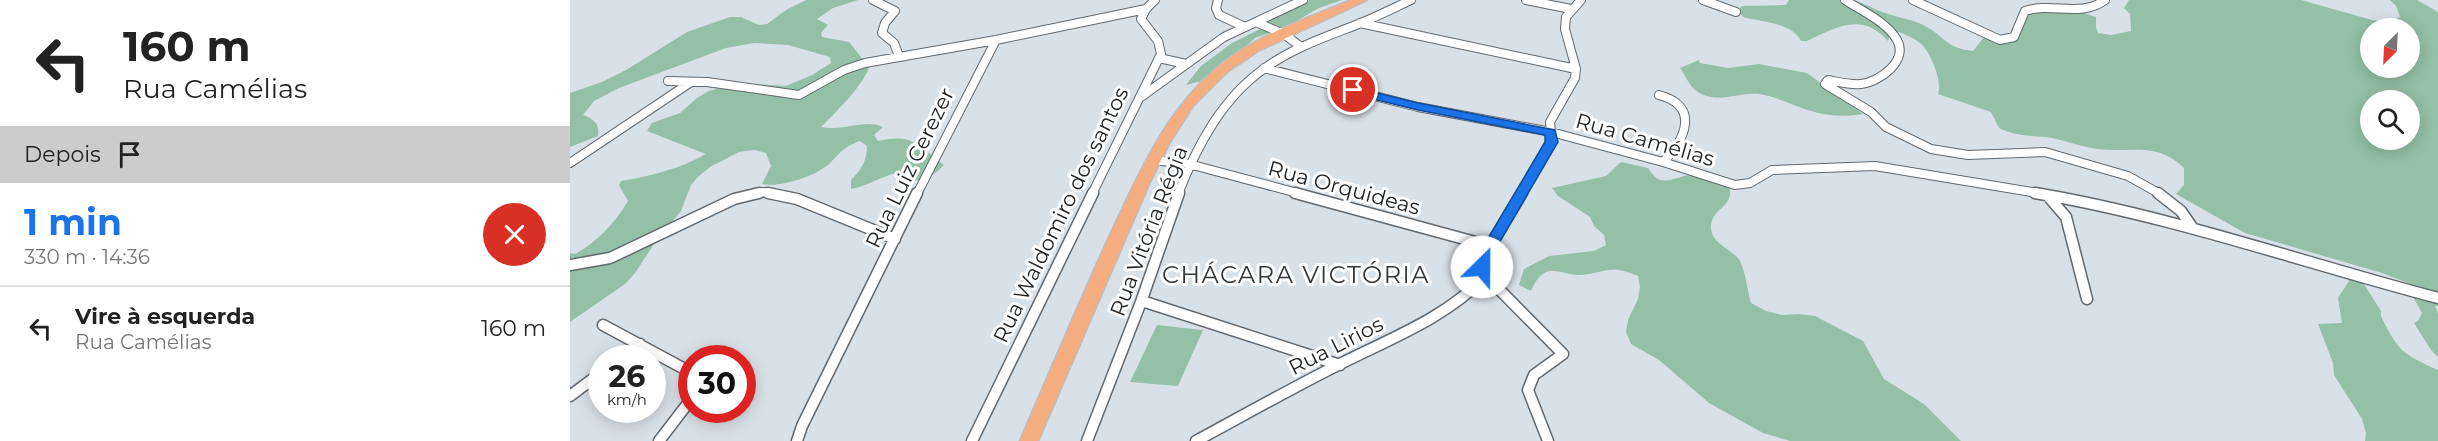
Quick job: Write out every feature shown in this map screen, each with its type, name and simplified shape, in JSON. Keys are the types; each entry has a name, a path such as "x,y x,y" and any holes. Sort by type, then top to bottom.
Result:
{"main road":[{"path":"1029,441 1104,266 1153,160 1176,118 1205,85 1238,57 1361,0"}],"street":[{"path":"873,0 895,10 885,23 882,33 894,43 900,56"},
{"path":"1155,0 1146,9 1141,20 1158,41 1161,54 1159,58 1186,64"},
{"path":"1218,0 1216,9 1219,15 1245,27"},
{"path":"1137,99 1224,37 1258,23 1270,14 1302,0"},
{"name":"Rua Vitória Régia","path":"1087,441 1142,301 1189,164 1216,118 1232,97 1264,68 1301,46 1411,0"},
{"path":"1526,0 1571,9"},
{"path":"1548,441 1528,390 1534,375 1563,354 1486,276 1482,267 1490,246 1552,142 1550,122 1575,78 1576,69 1565,29 1566,17 1581,0"},
{"path":"1703,0 1736,12"},
{"path":"1845,0 1889,31 1901,48 1901,56 1896,63 1866,83 1828,80 1825,84 1871,112 1886,127 1931,149 1968,155 2045,152 2128,176 2154,190 2181,211 2192,227"},
{"path":"1913,0 2000,40 2014,37 2025,11 2033,5 2060,3 2092,7 2100,5 2105,0"},
{"path":"668,81 800,95 844,70 900,56 996,40 1146,9"},
{"path":"1258,23 1284,34 1301,46"},
{"path":"1360,23 1576,69"},
{"name":"Rua Luiz Cerezer","path":"797,441 802,426 970,87 996,40"},
{"name":"Rua Waldomiro dos santos","path":"972,441 1159,58"},
{"name":"Rua Camélias","path":"1264,68 1418,107 1551,132 1663,162 1735,185 1750,183 1772,170 1875,166 2047,195"},
{"path":"570,163 691,82"},
{"path":"1659,95 1682,106 1686,114 1685,125 1672,154 1663,162"},
{"name":"Rua Orquideas","path":"1153,160 1189,164 1490,246"},
{"path":"570,265 610,258 734,199 747,194 763,192 797,199 895,239"},
{"path":"2047,195 2192,227 2339,272 2438,298"},
{"path":"2047,195 2066,217 2087,299"},
{"name":"Rua Lirios","path":"1196,441 1340,365 1443,315 1473,291 1486,276"},
{"path":"1142,301 1340,365"},
{"path":"603,325 678,365"},
{"path":"570,396 588,382"},
{"path":"659,441 678,416"}],"green space":[{"path":"806,0 858,0 833,8 817,19 828,25 821,33 822,37 849,42 869,67 855,91 821,127 837,128 869,124 883,127 874,135 878,141 900,139 914,142 944,165 924,179 909,180 908,172 901,172 851,189 851,180 865,161 866,156 867,146 860,141 847,147 817,172 788,182 769,185 762,184 771,166 766,153 755,150 739,152 710,167 691,185 681,211 625,284 570,322 570,253 575,254 598,238 623,209 628,201 619,185 621,181 665,171 706,154 647,131 652,123 680,113 709,91 737,83 786,86 812,75 831,63 830,57 788,45 754,43 726,48 619,88 594,101 583,115 595,122 598,136 570,147 570,93 602,82 626,70 687,32 730,17 741,17 759,25 767,24 786,10"},
{"path":"1302,0 1342,0 1319,8 1286,27 1255,38 1241,51 1223,61 1206,80 1186,85 1201,66 1232,43 1260,29 1279,13"},
{"path":"1789,0 1850,0 1921,24 1950,44 1973,51 1984,37 1993,39 2009,37 2031,10 2066,7 2096,17 2098,33 2111,35 2131,31 2130,14 2124,8 2129,0 2301,0 2365,18 2360,18 2360,78 2420,78 2420,18 2397,18 2400,17 2396,6 2390,0 2417,0 2438,12 2438,306 2435,306 2438,313 2438,357 2414,323 2418,321 2422,313 2412,295 2418,287 2382,273 2245,233 2176,194 2184,185 2184,168 2164,154 2143,150 2097,149 2052,138 2006,131 1999,128 1991,112 1938,94 1939,82 1928,52 1918,41 1910,37 1899,32 1890,35 1888,41 1878,32 1858,24 1838,27 1807,41 1801,41 1783,26 1743,17 1738,11 1742,6 1786,5"},
{"path":"1699,60 1700,63 1728,68 1759,64 1807,73 1863,114 1839,116 1823,114 1759,94 1718,98 1704,95 1692,87 1680,68"},
{"path":"1621,162 1648,168 1658,179 1669,180 1695,175 1728,181 1729,197 1713,219 1712,232 1718,242 1740,261 1751,303 1766,311 1782,315 1815,316 1863,341 1884,379 1924,404 1961,441 1790,441 1763,433 1709,403 1659,360 1631,344 1626,332 1628,320 1638,299 1640,287 1638,276 1620,270 1578,275 1549,271 1540,276 1531,291 1519,285 1524,269 1549,256 1594,251 1606,245 1604,235 1594,226 1590,217 1558,196 1552,188 1606,176"},
{"path":"2346,277 2362,281 2381,311 2381,316 2392,337 2402,350 2416,360 2438,370 2438,441 2365,441 2366,433 2362,419 2334,375 2333,363 2318,324 2342,323 2338,298 2349,281"},
{"path":"1157,325 1203,330 1178,386 1130,382"}],"district":[{"name":"CHÁCARA VICTÓRIA","path":"1296,275"}],"route":[{"path":"1353,90 1418,107 1551,132 1552,142 1484,257 1482,267"}]}
